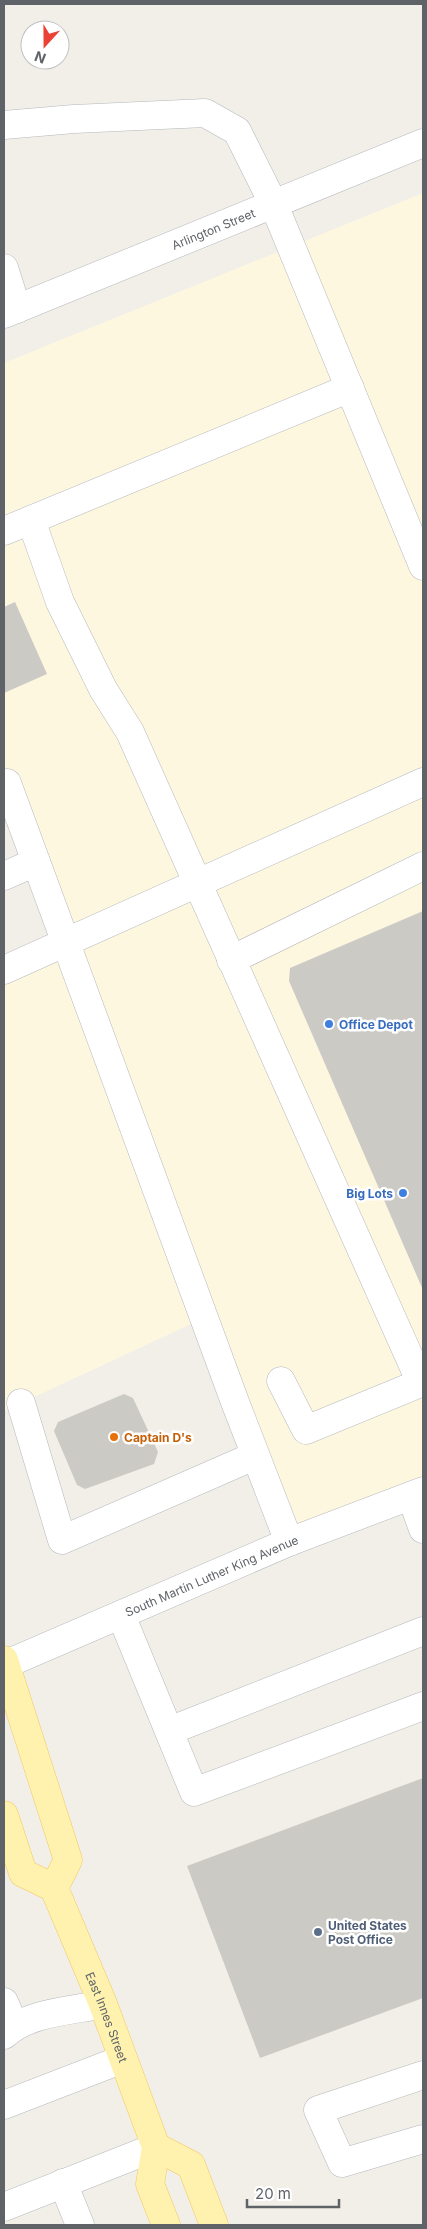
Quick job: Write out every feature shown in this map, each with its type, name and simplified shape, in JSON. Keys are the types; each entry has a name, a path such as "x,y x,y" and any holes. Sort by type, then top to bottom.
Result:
{"main road":[{"path":"4,1663 68,1860 54,1888 23,1873 4,1815"},
{"name":"East Innes Street","path":"54,1888 103,2004 156,2147 150,2184 166,2225"},
{"path":"156,2147 191,2165 214,2225"}],"street":[{"path":"4,125 74,119 205,113 237,131 274,205 423,566"},
{"name":"Arlington Street","path":"10,312 274,205 423,142"},
{"path":"4,268 10,312"},
{"path":"4,531 350,388"},
{"path":"31,520 60,602 103,690 130,732 422,1383 306,1430 281,1381"},
{"path":"4,970 423,782"},
{"path":"7,783 240,1417 281,1546"},
{"path":"4,876 36,862"},
{"path":"231,960 423,866"},
{"path":"21,1403 62,1540 245,1460"},
{"path":"240,1417 245,1460 281,1546"},
{"path":"417,1494 423,1529"},
{"name":"South Martin Luther King Avenue","path":"4,1663 281,1546 417,1494"},
{"path":"121,1615 194,1792 423,1706"},
{"path":"169,1731 423,1630"},
{"path":"7,2021 44,2016 103,2004"},
{"path":"4,2105 123,2058"},
{"path":"423,2075 318,2110 342,2162 423,2139"},
{"path":"4,2207 156,2147"},
{"path":"63,2183 80,2225"}],"shaded area":[{"path":"423,193 423,1485 289,1542 204,1318 4,1411 4,970 66,943 4,773 4,363"}],"building":[{"path":"15,602 47,674 4,693 4,607"},
{"path":"423,911 423,1290 289,981 290,968"},
{"path":"124,1394 133,1398 158,1452 154,1464 85,1489 77,1485 54,1431 58,1422"},
{"name":"United States Post Office","path":"423,1778 423,1998 260,2058 187,1866"}],"place":[{"name":"Office Depot","path":"329,1024"},
{"name":"Big Lots","path":"403,1193"},
{"name":"Captain D's","path":"114,1437"},
{"name":"United States Post Office","path":"318,1932"}]}
